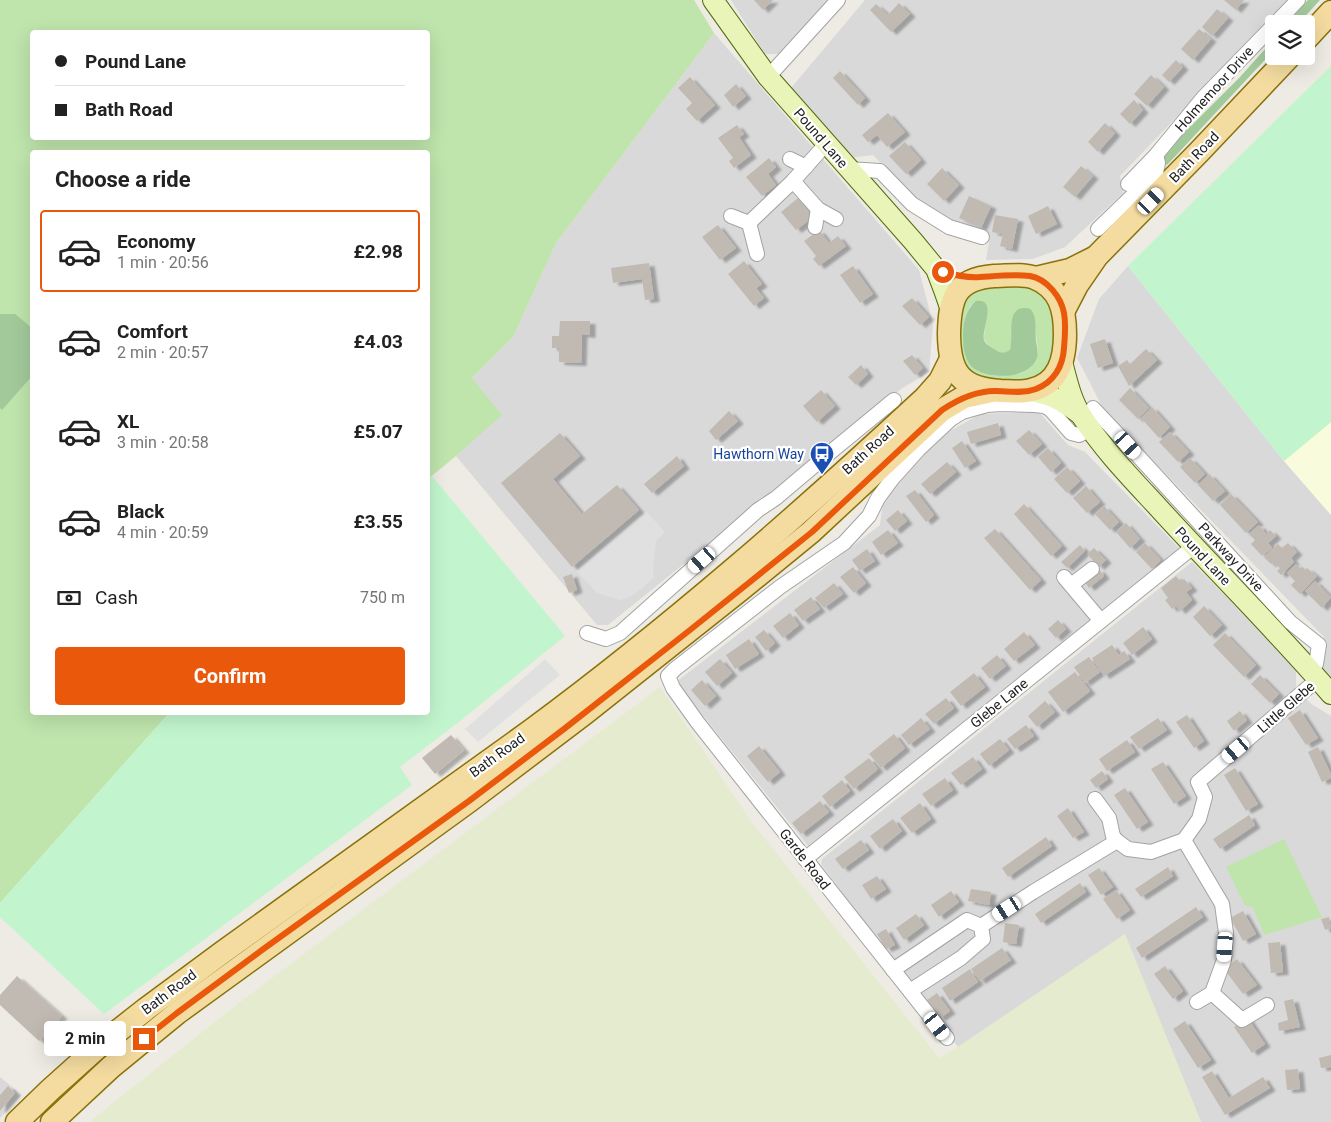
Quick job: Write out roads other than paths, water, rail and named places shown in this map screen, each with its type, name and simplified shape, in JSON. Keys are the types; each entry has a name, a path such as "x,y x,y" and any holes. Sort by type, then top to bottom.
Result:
{"main road":[{"path":"1315,29 1331,12"},
{"name":"Bath Road","path":"1064,310 1077,285 1096,256 1281,65"},
{"name":"Bath Road","path":"1036,278 1070,270 1096,256"},
{"path":"1018,276 1036,278 1052,289 1057,296 1064,310 1065,338 1062,362 1051,380 1040,387 1030,391 992,390 974,387 963,380 956,371 951,359 949,340 953,298 965,285 979,278 1018,276"},
{"name":"Bath Road","path":"17,1122 92,1052 146,1009 580,694 680,614 795,516 932,392 951,359"},
{"name":"Bath Road","path":"52,1122 111,1067 163,1024 469,801 705,619 812,532 942,410 964,397 992,390"},
{"path":"795,516 812,532"}],"street":[{"name":"Pound Lane","path":"713,0 768,77 936,269 951,310"},
{"path":"768,77 838,0"},
{"name":"Holmemoor Drive","path":"1283,15 1298,0"},
{"name":"Holmemoor Drive","path":"1128,184 1156,155 1203,98 1265,33"},
{"path":"749,223 793,181 826,144"},
{"name":"Holmemoor Drive","path":"1098,229 1156,173 1158,163 1156,155"},
{"path":"790,159 806,167"},
{"path":"848,169 880,171 912,204 949,227 982,237"},
{"path":"793,181 818,209 836,219"},
{"path":"815,227 818,209"},
{"path":"731,216 749,223"},
{"path":"749,223 757,254"},
{"path":"936,269 957,275 979,278"},
{"name":"Pound Lane","path":"1062,362 1070,390 1088,417 1120,451 1194,547 1320,682"},
{"name":"Pound Lane","path":"1030,391 1053,396 1088,417"},
{"path":"587,633 606,639 620,633 758,510 776,498 894,400"},
{"name":"Garde Road","path":"947,1038 698,723 673,688 668,676 780,588 844,543 868,516 892,479 918,450 951,419 962,412 987,405 1044,406 1050,409 1071,433 1079,435 1088,417"},
{"name":"Parkway Drive","path":"1120,451 1290,622 1319,645 1316,664 1320,682"},
{"path":"776,498 795,516"},
{"name":"Glebe Lane","path":"805,859 1194,547"},
{"path":"1092,570 1067,581 1101,621"},
{"name":"Little Glebe","path":"1184,840 1199,819 1205,797 1198,782 1320,682"},
{"path":"1095,799 1110,818 1113,836 1117,842 1128,849 1150,852 1184,840 1222,904 1226,933 1224,960 1212,993 1197,1002"},
{"path":"981,926 1033,892 1117,842"},
{"path":"893,970 966,920 981,926"},
{"path":"910,991 961,958 983,939 981,926"},
{"path":"1212,993 1236,1023 1266,1005"}],"place":[{"name":"Hawthorn Way","path":"822,475"}]}
